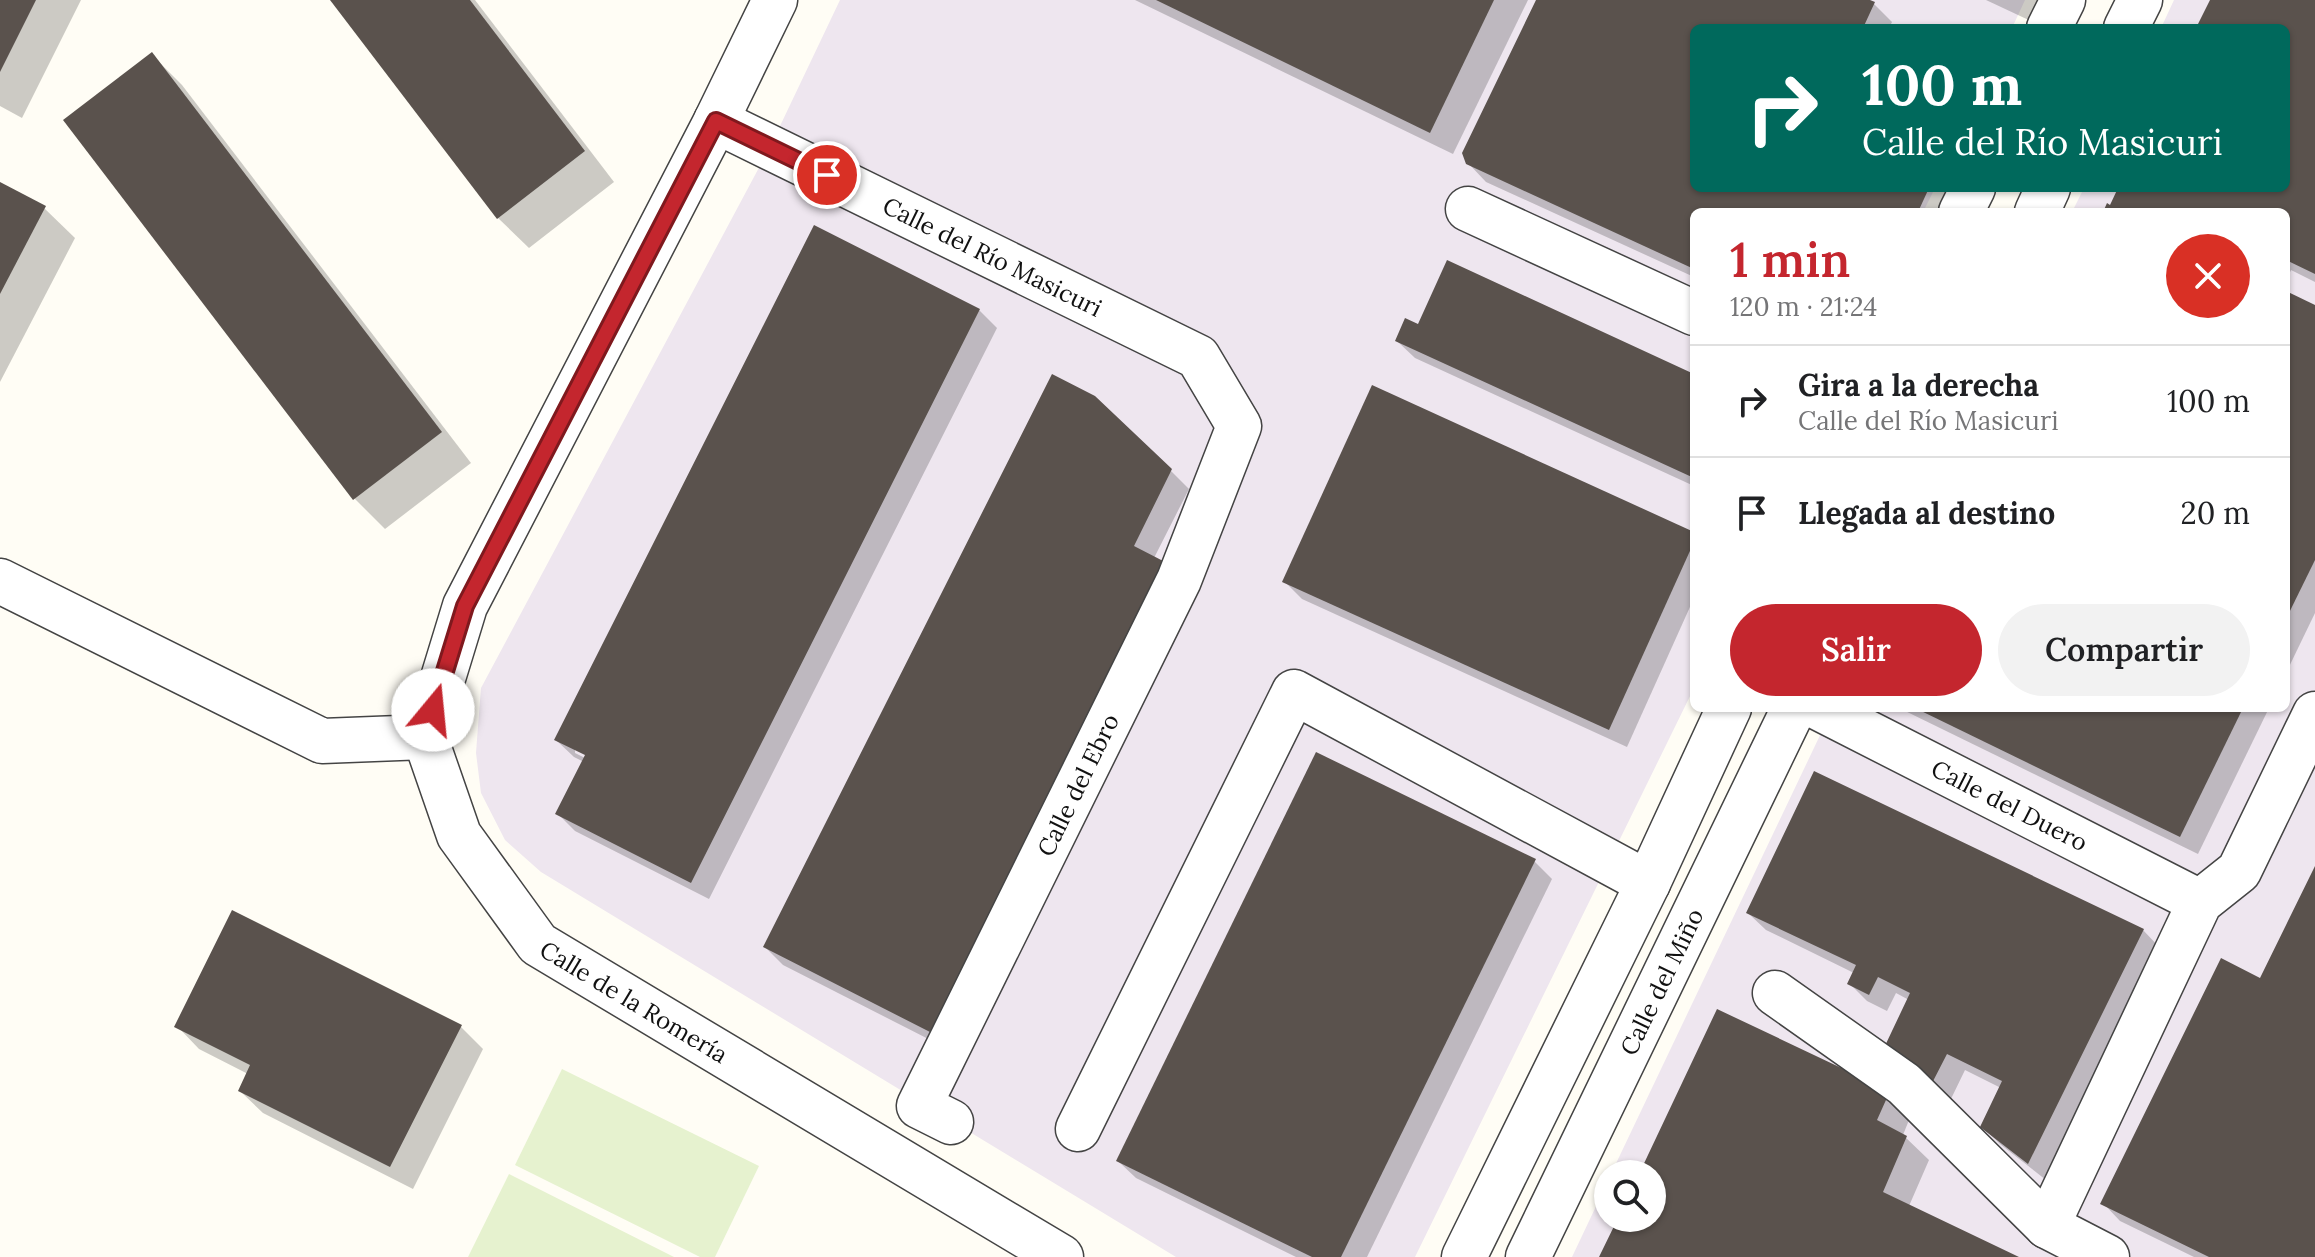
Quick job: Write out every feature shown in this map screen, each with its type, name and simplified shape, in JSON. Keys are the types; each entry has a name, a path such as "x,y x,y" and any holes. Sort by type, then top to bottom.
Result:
{"street":[{"path":"0,581 322,741 425,737 465,606 716,121 775,0"},
{"path":"2051,24 2063,0"},
{"path":"2128,24 2140,0"},
{"name":"Calle del Río Masicuri","path":"716,121 1198,357 1239,426"},
{"path":"1468,209 1690,311"},
{"name":"Calle del Ebro","path":"951,1122 919,1106 1179,580 1239,426"},
{"path":"1078,1129 1294,692 1648,883"},
{"path":"1464,1257 1648,883 1727,712"},
{"name":"Calle del Miño","path":"1528,1257 1792,712"},
{"name":"Calle del Duero","path":"1827,712 2200,902"},
{"path":"2047,1226 2200,902 2239,871 2315,714"},
{"name":"Calle de la Romería","path":"425,737 459,835 538,944 1061,1257"},
{"path":"1775,993 1904,1084 2047,1226 2107,1257"}],"shaded area":[{"path":"840,0 2025,0 2014,24 1690,24 1690,192 1933,192 1925,208 1690,208 1690,696 1415,1257 1176,1257 541,872 505,840 481,793 476,753 481,688 770,147"},
{"path":"2174,0 2315,0 2315,1257 1572,1257 1594,1211 1594,1232 1666,1232 1666,1160 1618,1160 1831,712 2290,712 2290,208 2074,208 2082,192 2290,192 2290,24 2163,24"}],"green space":[{"path":"562,1069 759,1166 715,1257 700,1257 515,1165"},
{"path":"509,1174 674,1257 468,1257"}],"building":[{"path":"0,0 36,0 0,72"},
{"path":"330,0 470,0 585,151 497,219"},
{"path":"1156,0 1494,0 1430,133"},
{"path":"1536,0 1870,0 1875,2 1865,24 1690,24 1690,192 1927,192 1920,208 1690,208 1690,267 1466,164 1462,153"},
{"path":"2210,0 2315,0 2315,274 2290,262 2290,208 2105,208 2107,203 2110,205 2116,192 2290,192 2290,24 2198,24"},
{"path":"152,52 442,432 353,500 63,120"},
{"path":"0,182 46,206 0,294"},
{"path":"814,225 980,309 691,883 555,814 585,755 554,740"},
{"path":"1447,260 1690,372 1690,476 1395,341 1405,318 1418,324"},
{"path":"2290,293 2315,305 2315,560 2290,611"},
{"path":"1052,374 1095,396 1172,469 1134,546 1167,563 930,1032 763,947"},
{"path":"1372,385 1690,530 1690,551 1609,730 1282,582"},
{"path":"1923,712 2241,712 2180,837"},
{"path":"1316,752 1536,859 1341,1257 1312,1257 1116,1161"},
{"path":"1814,771 2144,929 2028,1164 1980,1127 2002,1081 1947,1054 1930,1087 1883,1050 1910,993 1878,977 1869,995 1847,984 1856,965 1746,913"},
{"path":"2315,866 2315,1257 2209,1257 2100,1204 2221,958 2260,978"},
{"path":"232,910 462,1025 390,1167 238,1091 250,1065 174,1027"},
{"path":"1717,1009 1890,1091 1877,1120 1907,1136 1883,1192 2019,1257 1599,1257 1611,1232 1666,1232 1666,1160 1646,1160"}],"route":[{"path":"433,710 465,606 716,121 827,175"}]}
